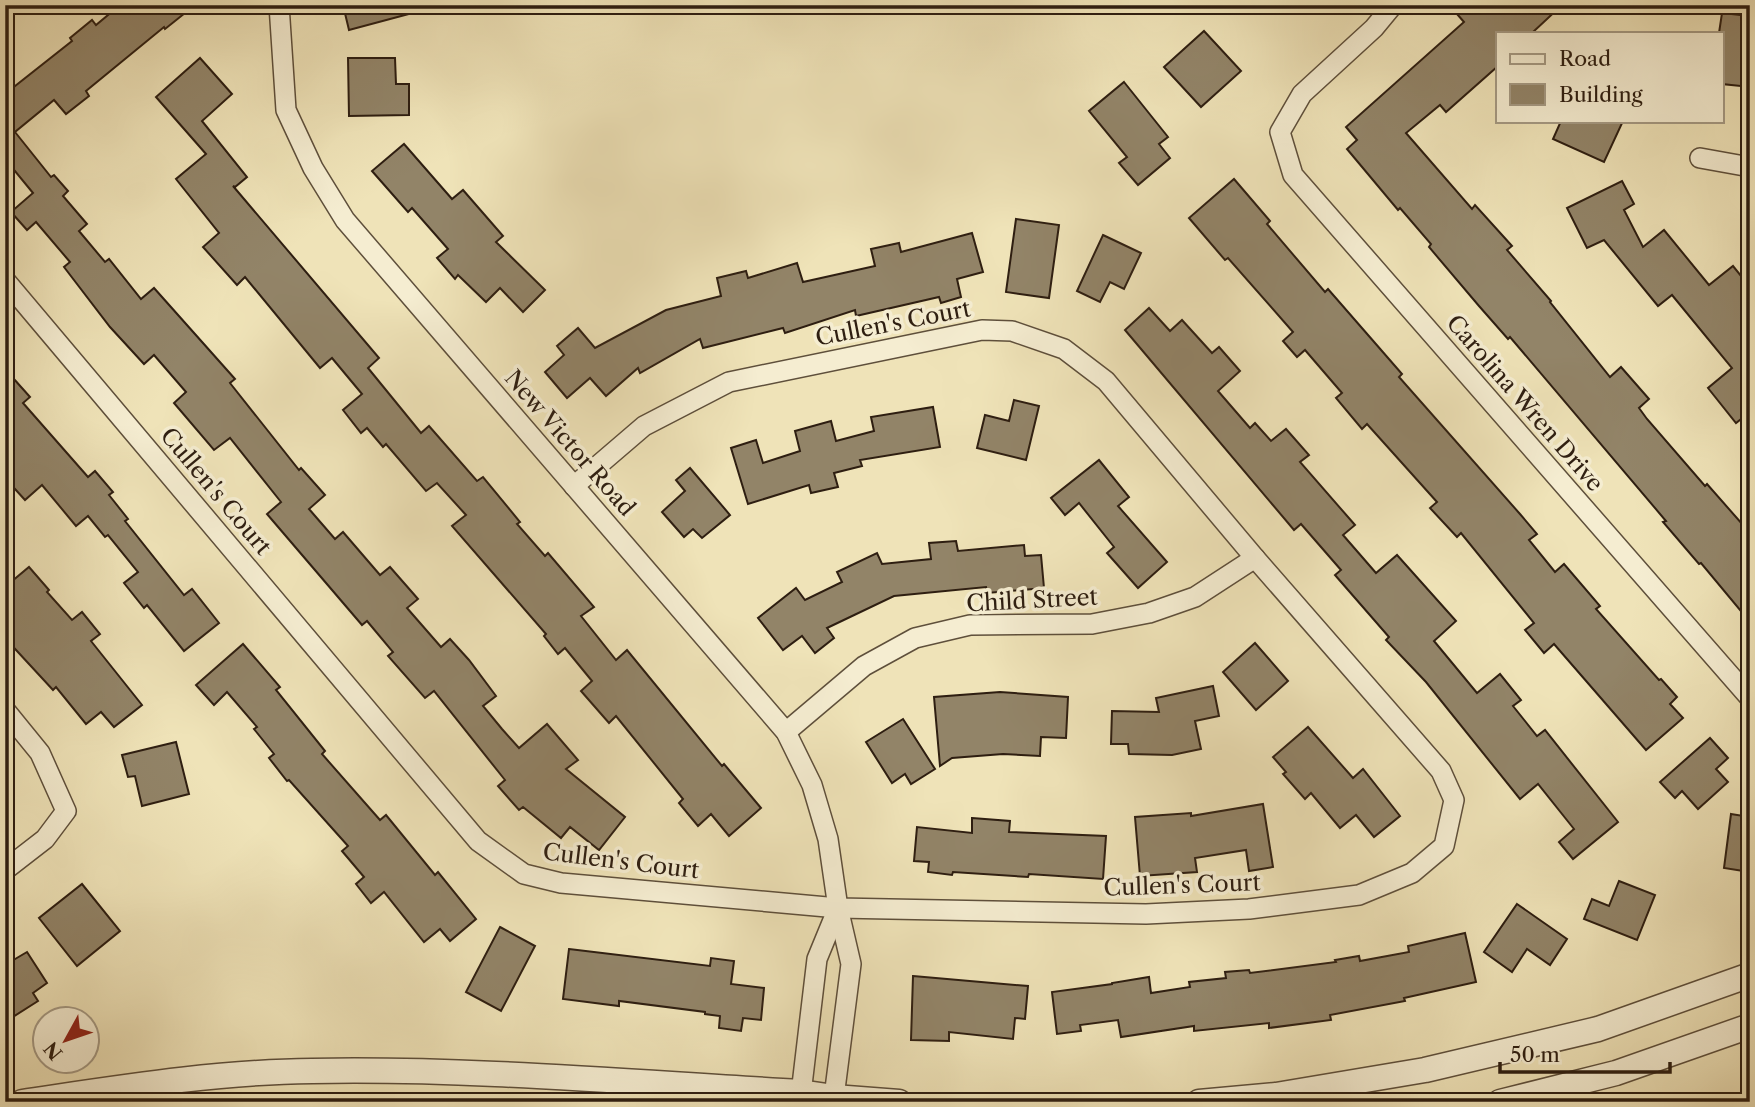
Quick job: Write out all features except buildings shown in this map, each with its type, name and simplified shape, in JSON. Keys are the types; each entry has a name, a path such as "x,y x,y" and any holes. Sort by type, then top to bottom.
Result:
{"street":[{"name":"New Victor Road","path":"279,5 286,110 320,179 345,220 786,732 812,785 828,838 838,908 851,964 832,1100"},
{"name":"Carolina Wren Drive","path":"1393,5 1374,28 1302,94 1280,132 1293,175 1750,698"},
{"path":"1700,158 1750,167"},
{"name":"Cullen's Court","path":"5,280 478,841 524,874 561,883 838,908 1146,914 1249,909 1359,895 1412,873 1444,846 1454,800 1441,771 1255,558 1106,381 1064,349 1012,331 982,330 729,382 644,426 574,486"},
{"name":"Child Street","path":"786,732 864,666 915,638 970,625 1092,624 1149,613 1195,597 1255,558"},
{"path":"5,710 40,753 66,811 46,839 5,870"},
{"path":"800,1097 817,959 838,908"},
{"path":"1199,1102 1276,1095 1425,1070 1598,1029 1750,975"},
{"path":"1500,1102 1616,1073 1750,1026"},
{"path":"22,1102 172,1080 311,1071 477,1073 832,1100 899,1102"}]}
